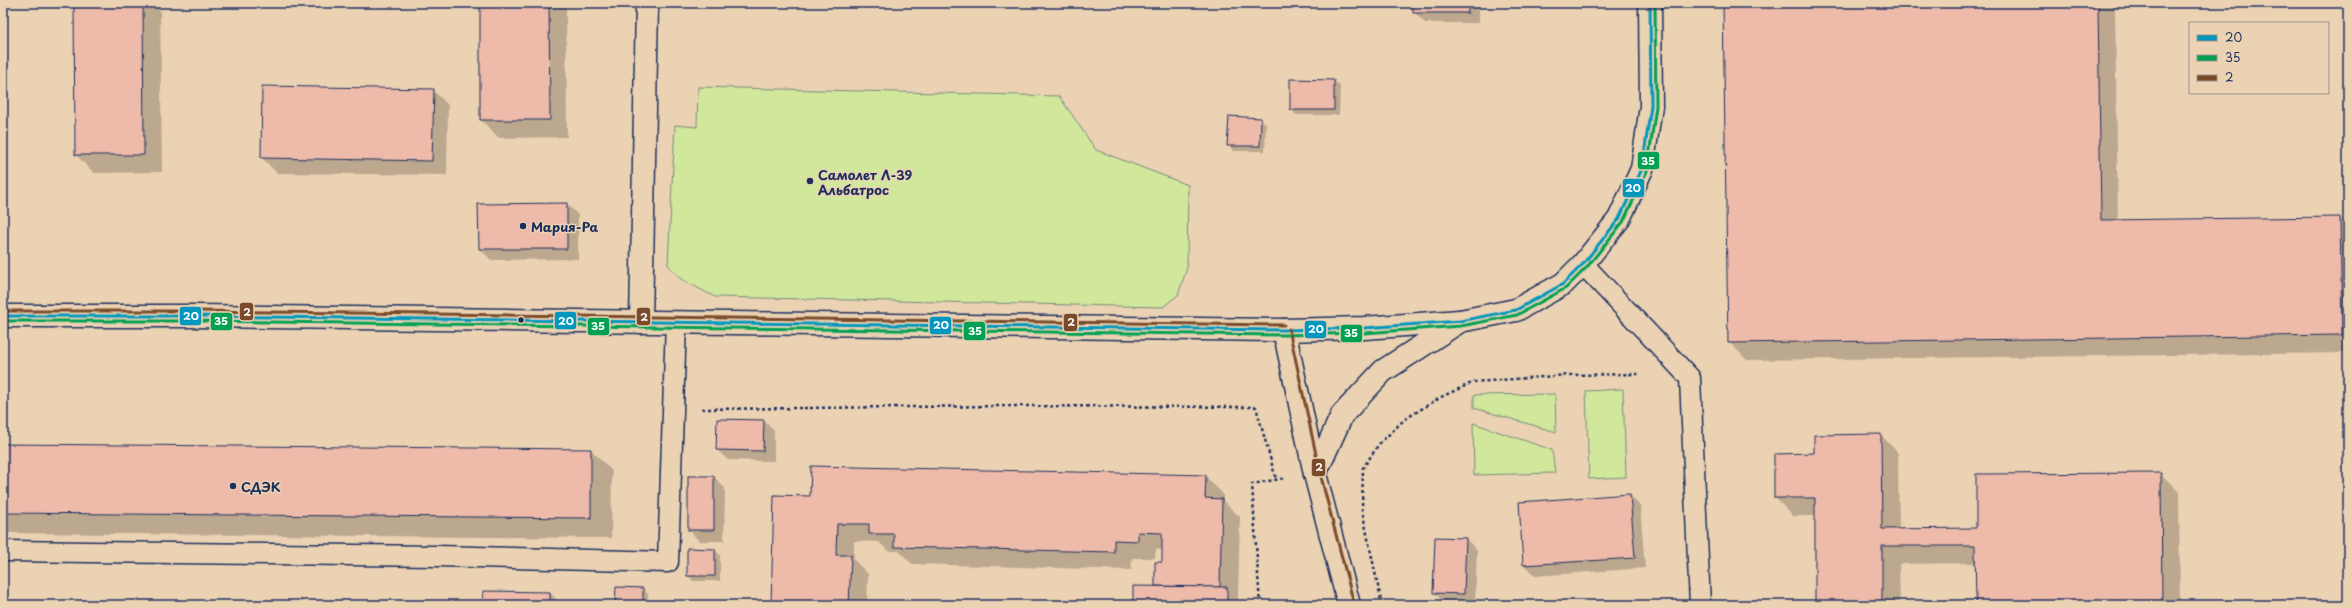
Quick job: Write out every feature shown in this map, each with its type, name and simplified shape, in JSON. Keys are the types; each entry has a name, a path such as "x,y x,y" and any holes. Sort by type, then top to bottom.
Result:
{"street":[{"path":"641,322 647,3"},
{"path":"3,316 194,316 1284,330 1364,328 1460,321 1516,310 1563,284 1583,264 1619,219 1642,169 1651,106 1650,3"},
{"path":"1315,474 1342,415 1378,377 1460,321"},
{"path":"1284,330 1315,474 1349,605"}],"lane":[{"path":"1583,264 1690,378 1700,605"},
{"path":"3,551 437,556 668,562 676,322"}],"path":[{"path":"1382,605 1362,510 1363,468 1379,444 1405,419 1443,396 1474,382 1568,375 1641,374"},
{"path":"673,410 1004,406 1256,407 1276,479"},
{"path":"1260,605 1252,484 1288,477"}],"green space":[{"path":"698,87 1059,96 1096,150 1188,185 1187,268 1178,295 1163,307 715,297 681,279 668,265 675,125 697,127"},
{"path":"1623,389 1626,477 1589,479 1586,391"},
{"path":"1555,394 1556,432 1474,408 1474,395"},
{"path":"1473,423 1552,450 1555,473 1474,475"}],"building":[{"path":"74,3 143,3 144,155 75,155"},
{"path":"480,3 549,3 550,120 480,120"},
{"path":"1413,3 1468,3 1468,13 1413,13"},
{"path":"1723,3 2098,3 2101,220 2340,217 2342,335 1728,343"},
{"path":"1290,79 1334,80 1334,110 1290,110"},
{"path":"262,86 434,89 432,161 261,158"},
{"path":"1229,116 1261,118 1260,146 1227,146"},
{"name":"Мария-Ра","path":"567,203 567,249 479,249 478,204"},
{"path":"717,419 764,420 763,451 716,450"},
{"path":"1881,434 1882,529 1976,528 1976,474 2161,473 2162,605 1976,605 1975,546 1882,546 1882,605 1815,605 1815,498 1774,498 1774,454 1814,453 1814,435"},
{"path":"3,444 591,449 591,518 3,513"},
{"path":"811,466 1206,475 1205,498 1222,499 1220,587 1155,586 1155,562 1162,562 1162,533 1138,532 1138,541 1114,540 1114,552 894,547 894,534 869,534 869,524 837,524 836,555 851,555 849,605 771,605 774,495 810,496"},
{"path":"688,476 714,476 714,530 688,530"},
{"path":"1630,494 1635,558 1523,565 1519,502"},
{"path":"1435,537 1466,538 1464,594 1433,593"},
{"path":"687,548 715,549 715,576 687,576"},
{"path":"1133,586 1227,587 1227,605 1133,605"},
{"path":"616,587 643,588 643,605 615,605"},
{"path":"483,591 550,592 550,605 482,605"}],"transit line":[{"name":"20","path":"3,316 194,316 1284,330 1364,328 1460,321 1516,310 1563,284 1583,264 1619,219 1642,169 1651,106 1650,3"},
{"name":"35","path":"3,321 194,321 1284,335 1364,333 1461,326 1517,315 1566,288 1587,267 1623,222 1647,171 1656,106 1655,3"},
{"name":"2","path":"3,311 194,311 1284,325"},
{"name":"2","path":"1289,329 1320,473 1354,604"}],"place":[{"name":"Самолет Л-39 Альбатрос","path":"810,181"},
{"name":"Мария-Ра","path":"523,226"},
{"name":"СДЭК","path":"233,486"}]}
